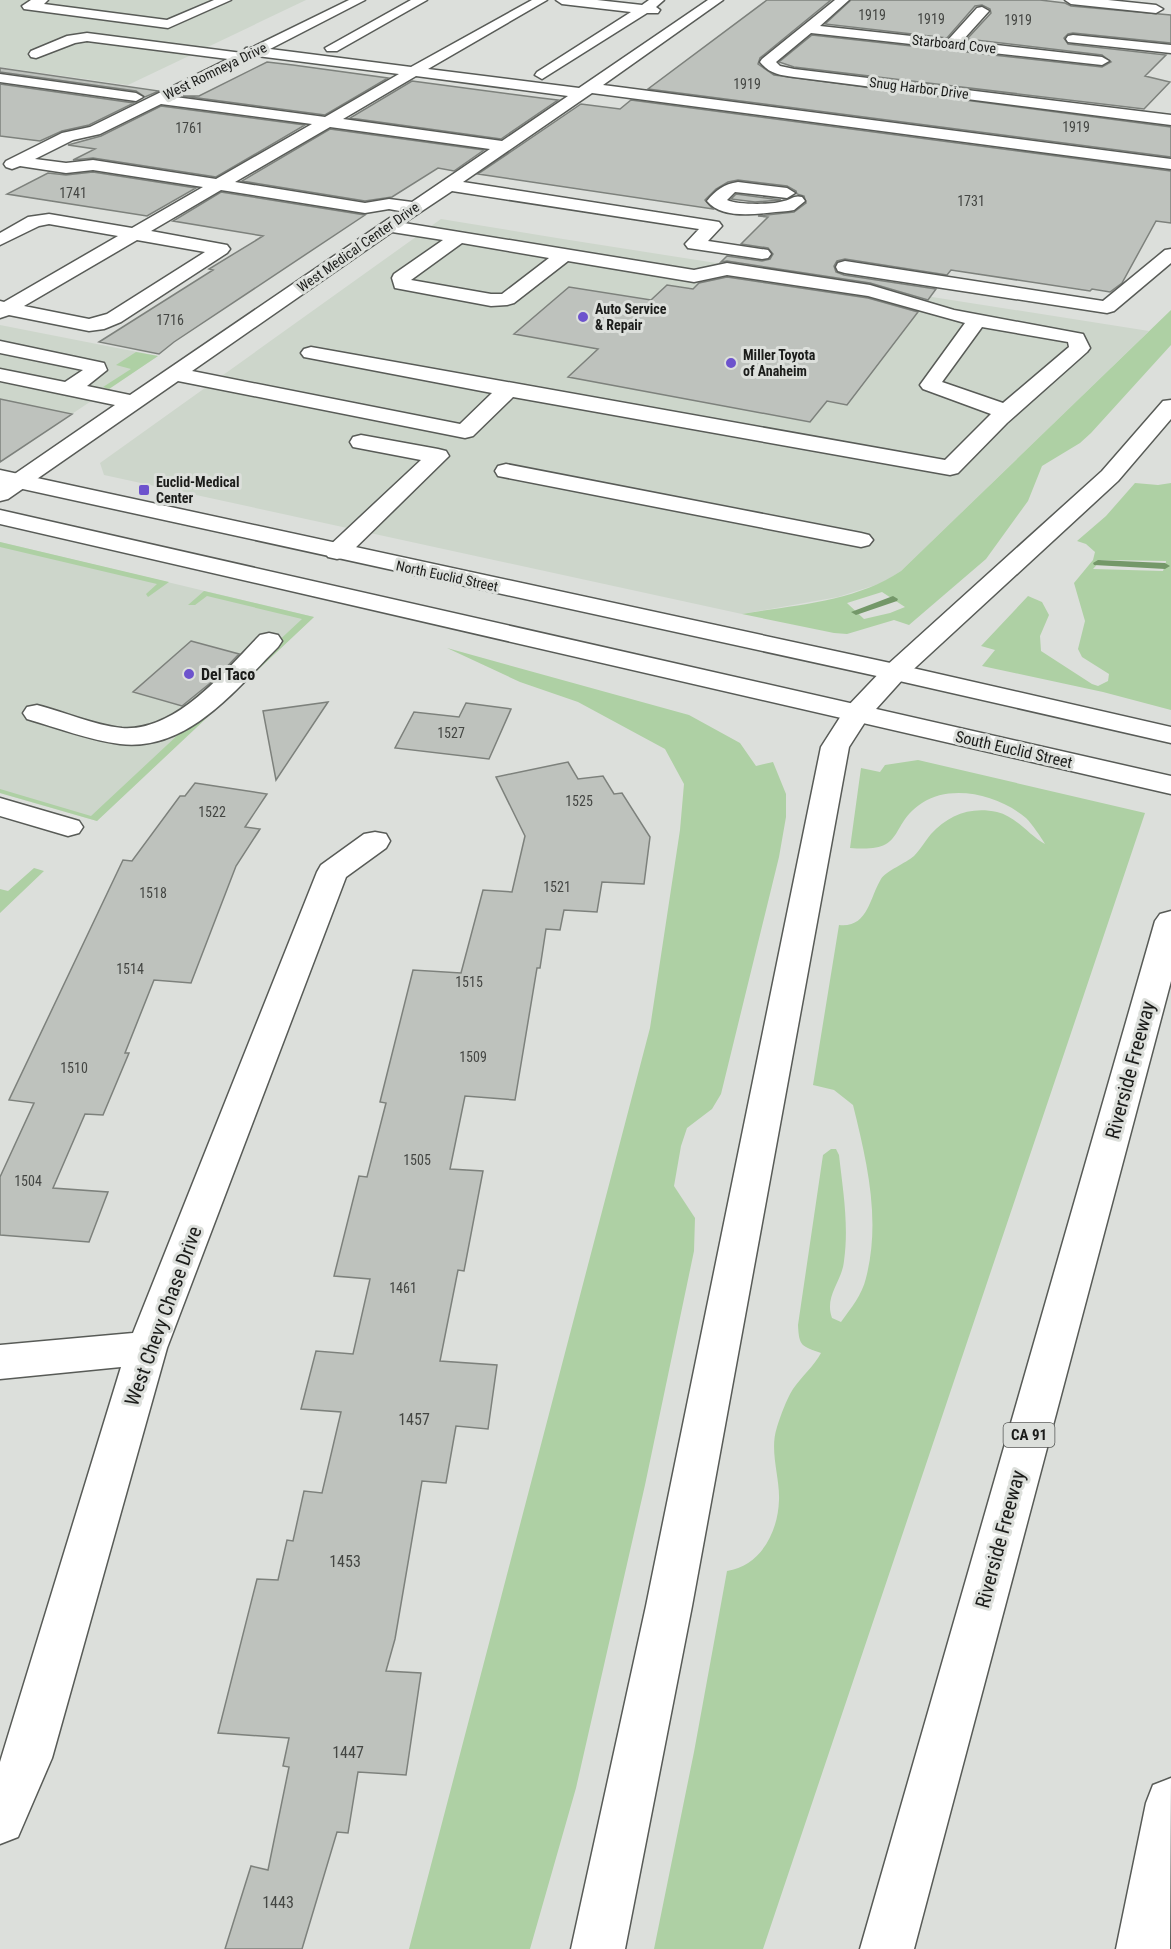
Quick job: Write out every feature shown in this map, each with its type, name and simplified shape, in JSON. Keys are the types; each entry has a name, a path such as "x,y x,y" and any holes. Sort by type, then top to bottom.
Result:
{"main road":[{"path":"42,0 28,6 168,24 225,0"},
{"name":"West Romneya Drive","path":"0,170 68,136 94,131 160,99 242,50 335,0"},
{"name":"West Romneya Drive","path":"277,41 359,0"},
{"path":"332,48 421,0"},
{"path":"2,309 541,0"},
{"path":"562,0 644,9 666,8 695,15"},
{"name":"West Medical Center Drive","path":"0,494 9,479 133,402 717,0"},
{"name":"Snug Harbor Drive","path":"843,0 767,62 776,70 794,73 1171,120"},
{"path":"1071,0 1160,5"},
{"path":"1144,22 1160,5"},
{"path":"542,75 644,9"},
{"path":"951,44 982,11"},
{"path":"967,27 989,30"},
{"name":"Starboard Cove","path":"806,28 1102,61"},
{"path":"36,54 78,37 242,50 414,71 590,87 1171,164"},
{"path":"1055,37 1171,49"},
{"path":"242,50 277,41 542,75 590,87"},
{"path":"1089,73 1122,44"},
{"name":"West Romneya Drive","path":"68,136 74,127 242,50"},
{"path":"0,78 136,97"},
{"path":"160,99 505,146"},
{"path":"42,149 89,157 93,165"},
{"path":"18,161 66,168 93,165 365,208 389,204 415,208"},
{"path":"448,185 713,226"},
{"path":"510,209 526,197"},
{"path":"694,244 733,209 788,206 792,197"},
{"path":"311,353 950,468 1007,412 1080,348 1076,338 977,320 890,299 870,291 727,269 694,276 458,238 393,223 369,215 365,208"},
{"path":"0,240 34,221 49,219 221,249 105,323 89,325 2,309"},
{"path":"458,238 401,278 402,284 491,300 507,299 564,255"},
{"path":"672,241 779,257"},
{"path":"826,264 1107,307 1171,254"},
{"path":"977,320 930,385 1007,412"},
{"path":"0,347 97,367 97,370 69,389"},
{"path":"174,374 465,431"},
{"path":"0,375 133,402"},
{"path":"337,552 508,390"},
{"path":"597,1949 669,1606 835,747 856,714 895,672 1110,476 1171,406"},
{"path":"361,442 438,456"},
{"path":"506,471 861,540"},
{"name":"North Euclid Street","path":"9,479 895,672"},
{"path":"0,517 856,714"},
{"path":"37,713 121,736 147,736 171,728 192,715 269,641"},
{"path":"895,672 1171,735"},
{"name":"South Euclid Street","path":"856,714 1171,785"},
{"path":"0,807 68,827"},
{"name":"West Chevy Chase Drive","path":"0,1819 27,1758 147,1348 332,872 375,841"},
{"name":"Riverside Freeway","path":"887,1949 1171,921"},
{"path":"0,1362 147,1348"},
{"path":"1143,1949 1171,1803"}],"shaded area":[{"path":"0,0 306,0 128,85 0,67"},
{"path":"441,219 1149,331 901,571 882,583 838,597 742,614 104,475 100,463"},
{"path":"0,325 158,356 17,451 0,447"},
{"path":"0,542 314,617 97,821 0,793"}],"green space":[{"path":"1171,310 1171,345 1091,433 1080,443 1042,466 1028,501 986,559 909,625 894,620 847,634 742,614 844,596 864,590 901,571","holes":["882,592 905,607 864,619 847,603"]},
{"path":"136,352 158,356 109,389 103,387 131,369 116,365"},
{"path":"1135,483 1158,485 1171,483 1171,710 1103,692 982,666 995,650 981,646 1028,596 1042,602 1049,615 1040,636 1041,651 1092,684 1098,686 1108,681 1109,674 1082,657 1078,649 1085,621 1074,583 1093,560 1095,552 1086,544 1077,541 1106,516","holes":["1101,560 1166,561 1163,571 1093,569"]},
{"path":"0,542 169,582 148,597 146,594 157,584 0,547"},
{"path":"204,591 314,617 97,821 0,793 0,789 91,816 302,619 207,596 195,605 188,605"},
{"path":"447,648 689,715 740,743 756,766 773,762 786,794 786,817 779,857 721,1094 712,1109 687,1128 681,1146 674,1186 695,1218 694,1251 645,1485 576,1788 530,1949 409,1949 650,1028 680,830 684,784 665,749 578,702 520,682"},
{"path":"918,760 1145,813 763,1949 654,1949 694,1752 727,1571 739,1568 758,1555 771,1536 779,1500 774,1455 777,1427 793,1389 821,1353 803,1345 799,1338 798,1325 823,1155 831,1149 836,1149 839,1155 846,1234 843,1269 830,1303 832,1318 841,1322 856,1301 864,1284 870,1256 872,1213 870,1191 853,1105 834,1090 813,1085 839,925 849,925 862,917 881,879 914,856 931,834 952,817 978,810 1004,814 1045,844 1029,821 1015,810 990,798 962,793 934,797 922,803 904,820 895,836 881,846 850,848 861,768 880,772 885,765"},
{"path":"34,868 44,871 0,913 0,889 8,891"}],"building":[{"path":"767,0 831,0 760,58 758,64 774,75 1171,127 1171,157 648,89"},
{"path":"851,0 1040,0 1065,3 1071,6 1171,15 1171,43 1073,33 1064,38 1068,44 1166,55 1145,76 1170,82 1144,109 794,67 779,62 812,35 1102,67 1111,62 1102,55 967,39 991,13 990,9 982,5 975,6 947,38 825,24"},
{"path":"267,62 388,78 325,115 183,96 199,96"},
{"path":"0,68 159,91 145,97 136,91 0,72"},
{"path":"412,81 558,100 501,139 350,118"},
{"path":"0,84 134,103 89,125 62,131 40,141 0,136"},
{"path":"631,100 1171,171 1171,223 1156,221 1122,283 1110,292 951,270 947,275 845,259 837,261 834,266 836,272 844,275 936,289 928,300 870,283 727,261 721,262 727,256 762,261 770,259 773,254 768,248 741,244 768,217 758,216 794,212 806,203 804,196 797,194 787,186 738,180 728,182 716,189 705,200 713,209 478,174 581,104 620,109"},
{"path":"161,106 305,125 216,177 93,158 73,160 95,149 68,145 101,136"},
{"path":"330,129 484,150 454,171 438,168 392,197 365,201 242,181"},
{"path":"93,172 196,188 147,216 7,194 48,173 66,175"},
{"path":"221,192 365,215 159,354 99,342 263,236 173,221"},
{"path":"736,194 781,200 755,202 731,199"},
{"name":"Miller Toyota of Anaheim","path":"727,277 868,298 918,312 847,405 827,401 810,422 568,377 598,349 514,334 569,287 651,300 667,285 693,289 699,283"},
{"path":"0,399 72,414 0,462"},
{"name":"Del Taco","path":"191,641 239,654 214,680 182,706 133,692"},
{"path":"328,702 276,780 263,711"},
{"path":"466,703 511,709 489,759 395,748 414,712 459,717"},
{"path":"568,762 578,779 603,776 614,794 622,793 650,837 644,884 602,882 597,912 564,910 560,930 546,929 540,968 537,968 515,1100 465,1096 450,1169 483,1171 464,1271 458,1270 440,1361 497,1365 488,1429 456,1426 446,1483 422,1481 395,1639 386,1671 421,1673 406,1775 358,1772 348,1833 337,1832 302,1949 225,1949 251,1866 268,1870 289,1767 283,1766 289,1738 218,1733 257,1579 278,1580 287,1540 293,1541 304,1491 322,1493 341,1412 301,1409 316,1351 353,1354 370,1279 334,1276 359,1176 367,1177 386,1103 380,1102 413,970 461,973 483,890 512,892 525,836 496,777"},
{"path":"195,783 267,794 245,827 260,829 236,866 191,983 154,980 125,1053 129,1053 103,1115 85,1114 53,1188 108,1192 89,1242 0,1235 0,1177 34,1103 9,1100 123,860 132,861 180,796 185,796"}],"waterway":[{"path":"1098,563 1165,566"},
{"path":"856,612 893,599"}],"place":[{"name":"Auto Service & Repair","path":"583,317"},
{"name":"Miller Toyota of Anaheim","path":"731,363"},
{"name":"Euclid-Medical Center","path":"144,490"},
{"name":"Del Taco","path":"189,674"}]}
